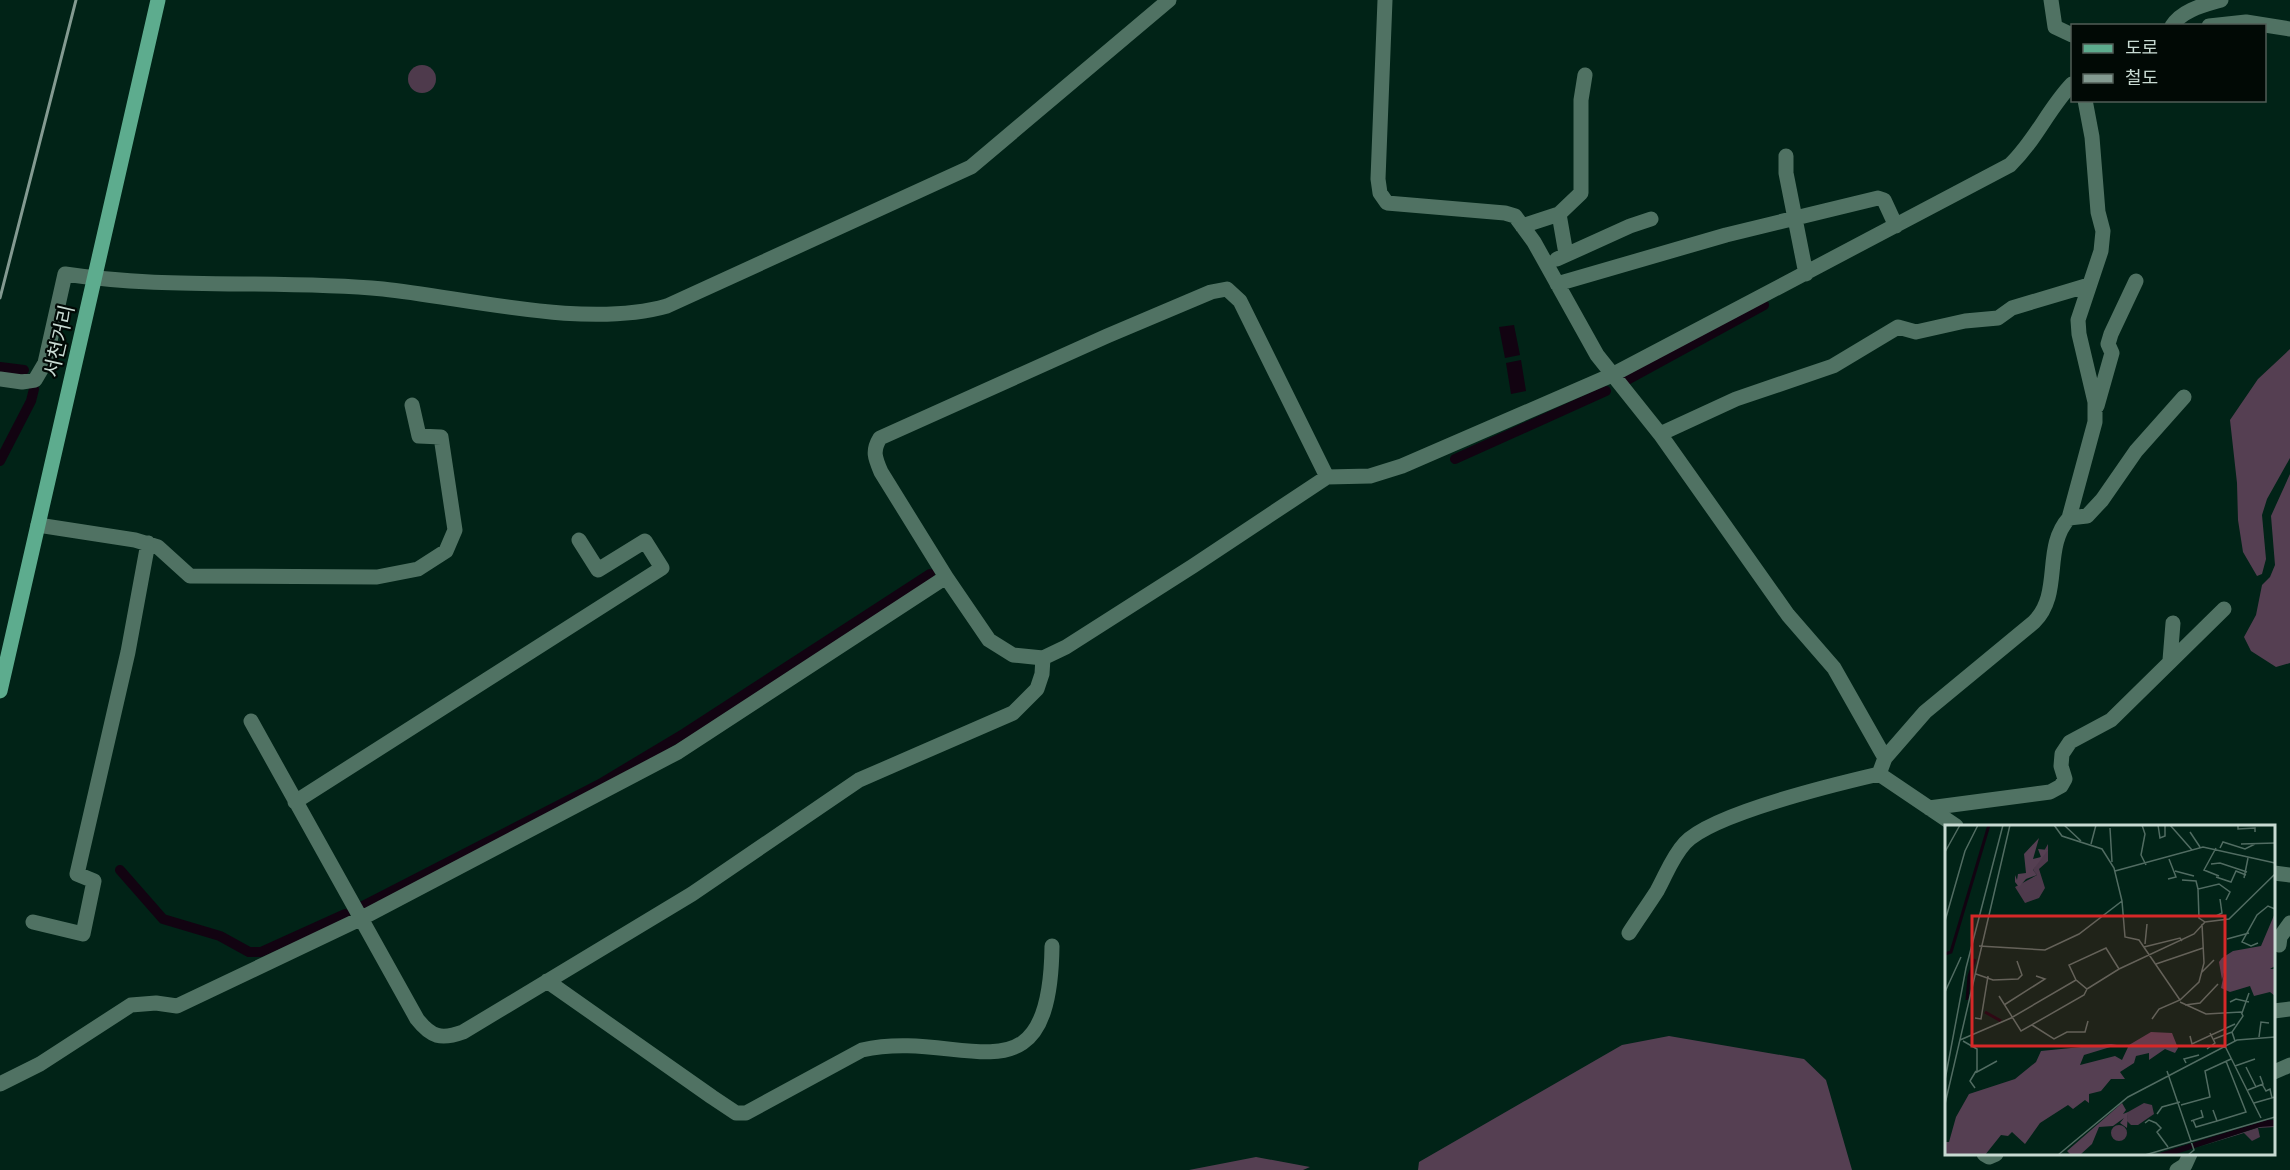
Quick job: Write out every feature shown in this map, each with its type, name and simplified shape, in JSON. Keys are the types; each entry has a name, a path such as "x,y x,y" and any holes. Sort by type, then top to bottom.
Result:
{"main road":[{"name":"서천거리","path":"0,691 158,0"}],"street":[{"path":"0,379 22,382 34,380 45,363 65,274 94,279 352,287 555,311 618,315 646,312 667,306 971,167 1169,0"},
{"path":"1385,0 1378,179 1380,193 1387,203 1505,213 1515,216 1546,264 1597,355 1660,434 1788,615 1833,668 1885,758"},
{"path":"2052,0 2055,27 2071,34"},
{"path":"2173,24 2177,18 2190,11 2221,0"},
{"path":"2228,24 2246,22 2259,24"},
{"path":"2266,25 2290,29"},
{"path":"1522,226 1559,214 1581,193 1581,100 1585,75"},
{"path":"1327,477 1240,301 1227,289 1211,292 1107,336 880,438 875,447 874,456 880,472 989,640 1013,655 1043,658 1066,647 1327,477 1370,476 1402,466 1612,375 2010,165 2029,146 2062,95 2071,86"},
{"path":"1879,774 1885,758 1925,712 2044,613 2050,596 2057,539 2062,526 2069,518 2095,423 2095,412 2079,334 2080,311 2101,251 2103,231 2098,212 2092,136 2085,102"},
{"path":"1786,156 1786,173 1806,274"},
{"path":"1557,284 1726,235 1878,198 1884,200 1896,226"},
{"path":"1559,214 1566,254"},
{"path":"1546,264 1630,226 1652,219"},
{"path":"2095,412 2112,353 2108,344 2136,281"},
{"path":"1660,434 1736,399 1833,366 1898,327 1916,332 1965,321 1998,318 2012,308 2088,285"},
{"path":"2069,518 2087,516 2102,500 2136,451 2184,397"},
{"path":"38,525 148,543 166,552 179,569 190,576 377,577 418,569 446,551 455,530 441,437 419,436 412,405"},
{"path":"295,802 662,568 645,542 598,570 579,540"},
{"path":"33,922 83,934 94,881 77,874 128,652 148,543"},
{"path":"0,1084 40,1064 131,1005 156,1003 177,1006 360,919 678,752 946,577"},
{"path":"1929,808 2050,792 2061,786 2065,778 2061,766 2062,754 2070,742 2111,720 2224,609"},
{"path":"2170,660 2172,623"},
{"path":"251,721 417,1019 428,1033 439,1038 463,1032 692,894 859,780 1013,713 1037,689 1042,674 1043,658"},
{"path":"1629,933 1684,844 1707,826 1844,782 1879,774 1954,825"},
{"path":"2275,873 2290,875"},
{"path":"2279,945 2280,937 2290,923"},
{"path":"547,981 736,1113 746,1113 862,1050 882,1045 994,1053 1023,1044 1037,1028 1047,1003 1052,976 1052,946"},
{"path":"2275,1011 2290,1009"},
{"path":"2275,1072 2290,1065"},
{"path":"2177,1170 2185,1165 2190,1155"}],"shaded area":[{"path":"422,65 432,69 436,79 432,89 422,93 412,89 408,79 412,69"},
{"path":"1514,325 1520,355 1505,358 1499,327"},
{"path":"2290,349 2290,458 2267,499 2262,515 2266,559 2262,574 2257,576 2243,552 2238,520 2237,483 2230,420 2258,379"},
{"path":"1521,360 1526,391 1511,394 1506,363"},
{"path":"2290,474 2290,663 2276,667 2251,651 2244,637 2256,615 2262,585 2270,577 2275,565 2271,516"},
{"path":"1669,1036 1804,1059 1826,1080 1852,1170 1418,1170 1419,1162 1622,1045"},
{"path":"1256,1157 1310,1167 1303,1170 1189,1170"}],"waterway":[{"path":"1625,381 1764,305"},
{"path":"0,367 24,370"},
{"path":"0,461 31,401 34,389"},
{"path":"1455,459 1606,391"},
{"path":"363,906 600,784 685,733 930,574"},
{"path":"120,870 163,919 220,936 249,952 261,952 345,914"}],"railway":[{"path":"0,298 76,0"}]}
